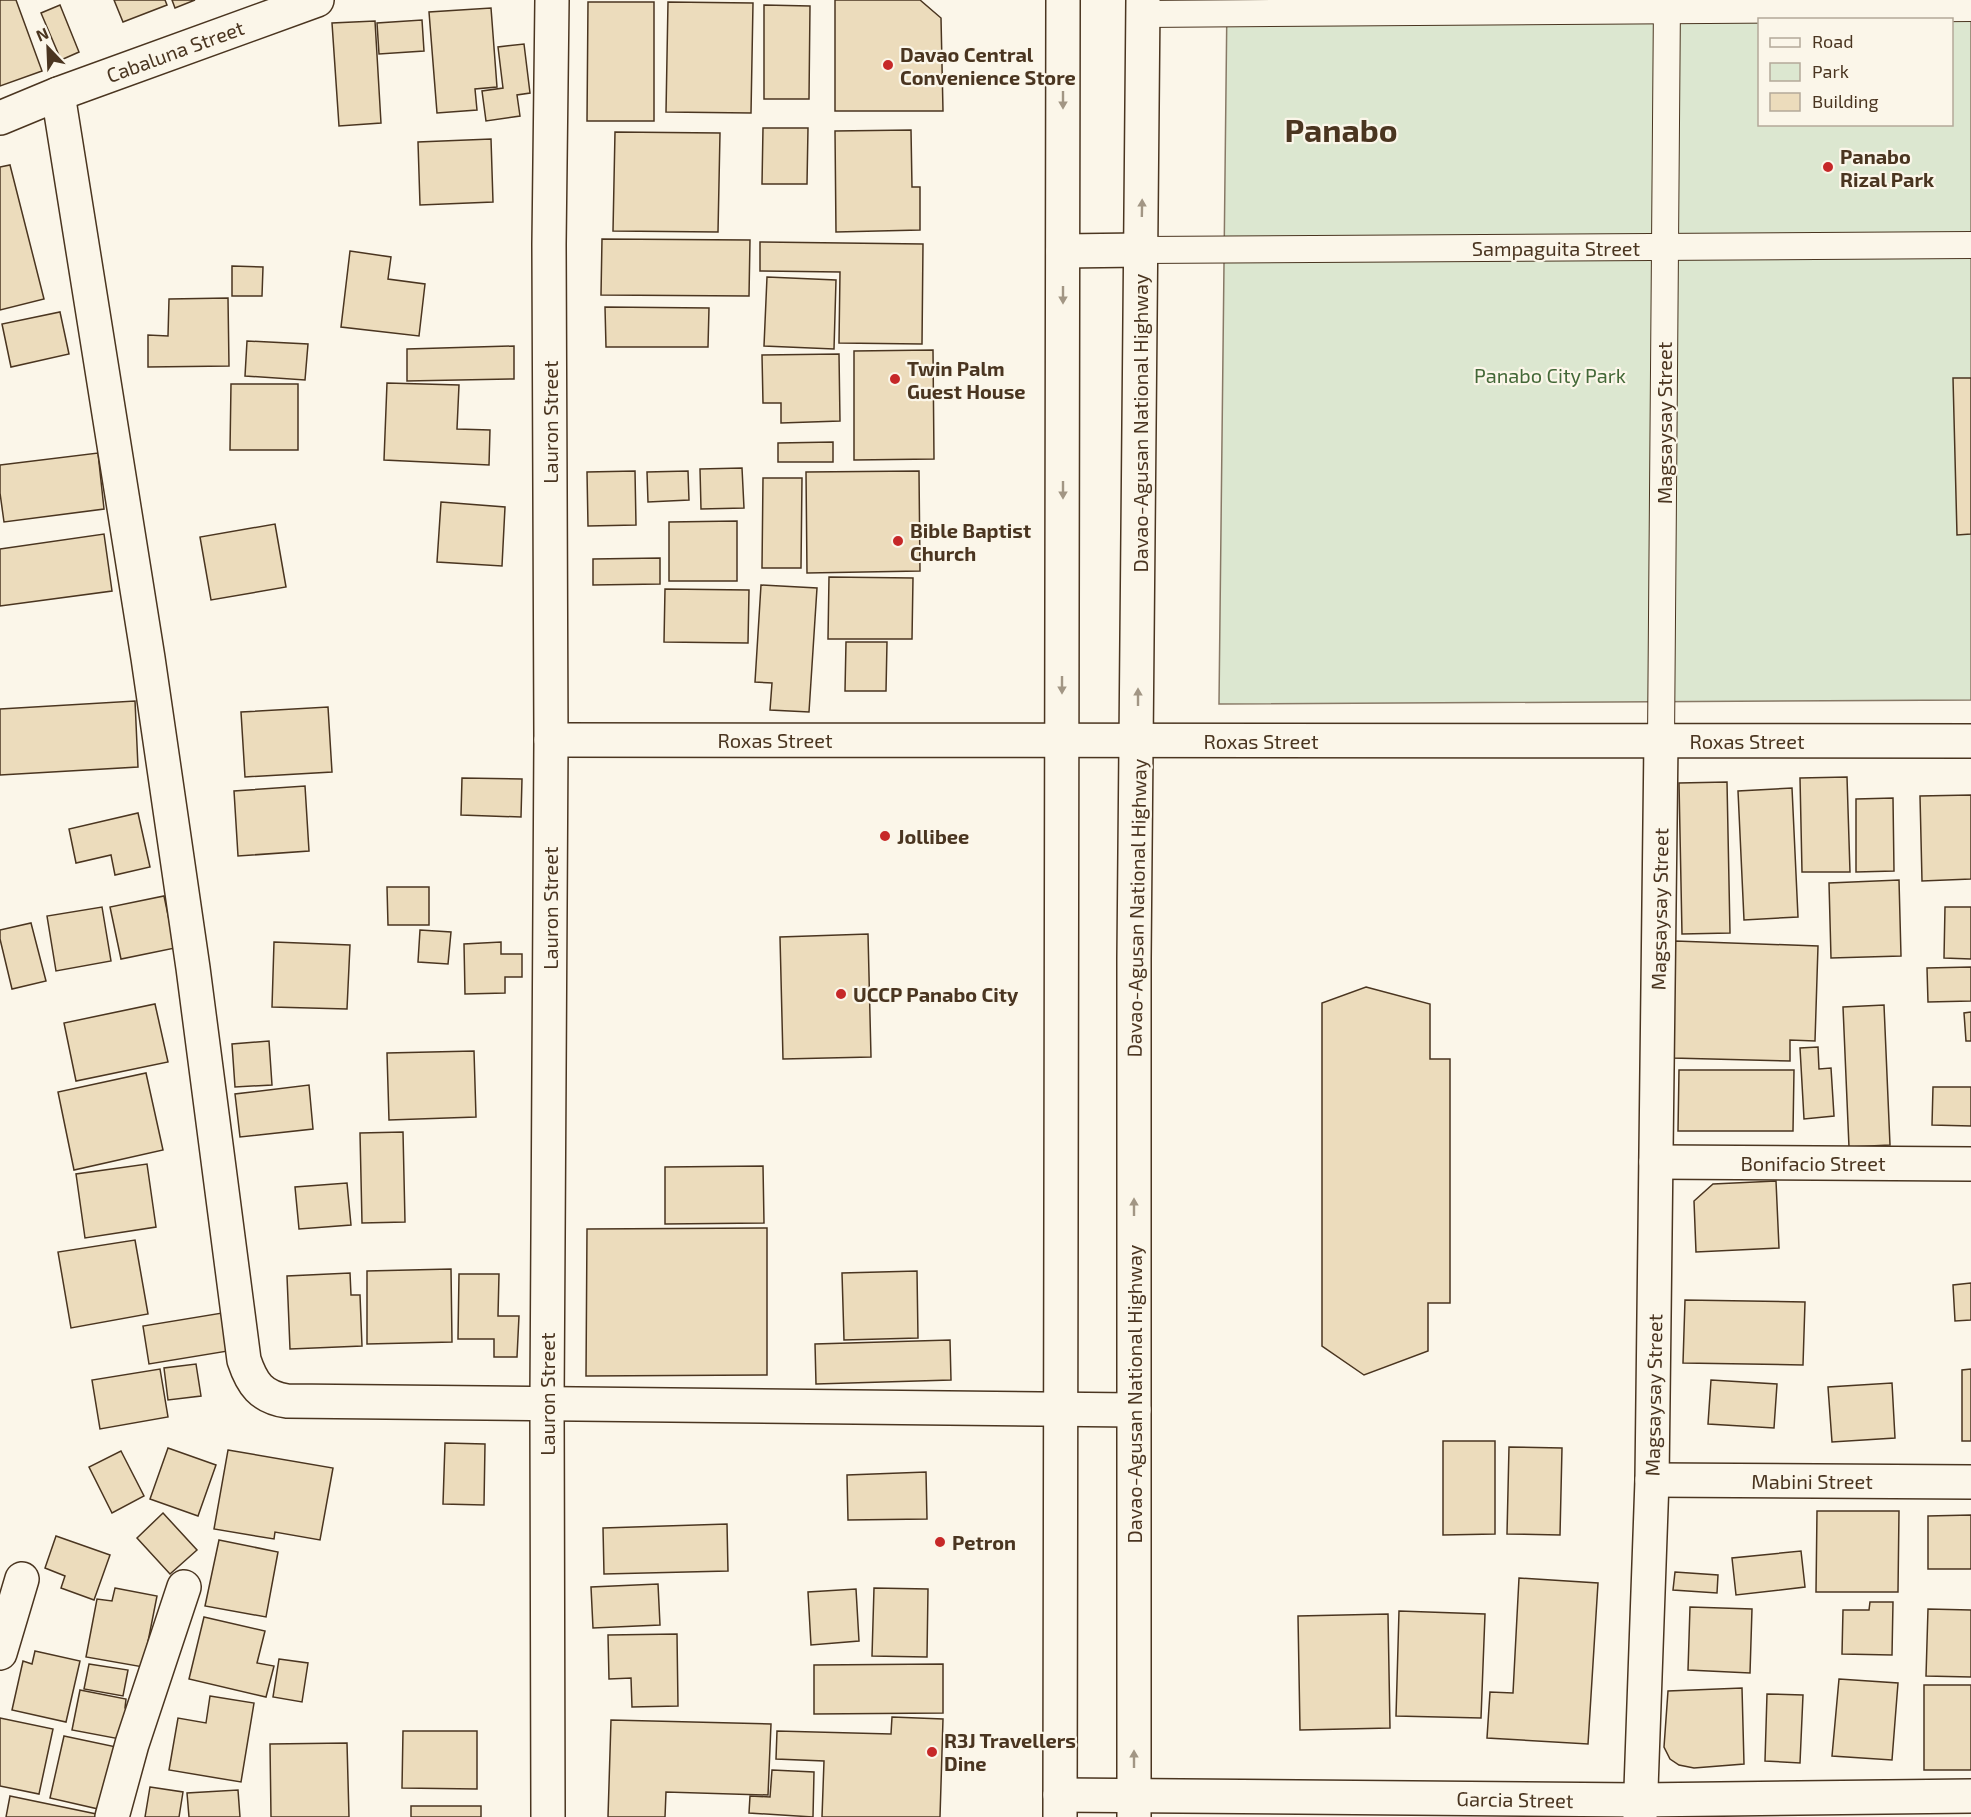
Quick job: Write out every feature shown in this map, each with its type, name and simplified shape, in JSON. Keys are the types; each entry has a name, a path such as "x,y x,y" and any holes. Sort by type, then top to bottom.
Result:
{"main road":[{"name":"Lauron Street","path":"548,1817 547,1403 551,740 549,244 552,0"},
{"path":"1060,1806 1063,0"},
{"name":"Cabaluna Street","path":"0,118 58,94 306,2"},
{"name":"Davao-Agusan National Highway","path":"1134,1806 1134,959 1143,7"},
{"path":"58,94 148,658 193,968 244,1360 249,1375 258,1389 273,1399 287,1401 1134,1410"},
{"path":"1063,251 1141,250"},
{"name":"Roxas Street","path":"551,740 1971,741"},
{"name":"Magsaysay Street","path":"1640,1808 1652,1480 1661,741"},
{"name":"Bonifacio Street","path":"1656,1162 1971,1164"},
{"name":"Mabini Street","path":"1652,1480 1971,1482"},
{"path":"0,1653 22,1579"},
{"path":"112,1817 132,1744 184,1587"},
{"name":"Garcia Street","path":"1060,1806 1640,1808 1971,1796"}],"street":[{"path":"1143,7 1667,5 1971,8"},
{"name":"Magsaysay Street","path":"1661,741 1667,5"},
{"name":"Sampaguita Street","path":"1141,250 1971,245"}],"green space":[{"name":"Panabo City Park","path":"1227,0 1971,0 1971,700 1219,704"}],"building":[{"path":"0,0 16,0 42,71 0,86"},
{"path":"114,0 165,0 167,5 123,22"},
{"path":"172,0 195,0 175,8"},
{"name":"Davao Central Convenience Store","path":"835,0 920,0 941,18 943,111 835,111"},
{"path":"588,2 654,2 654,121 587,121"},
{"path":"668,2 753,3 751,113 666,112"},
{"path":"60,5 79,52 61,60 41,13"},
{"path":"764,5 810,6 809,99 764,99"},
{"path":"491,8 497,87 475,89 477,110 437,113 429,12"},
{"path":"422,20 424,51 379,54 377,23"},
{"path":"375,21 381,123 339,126 332,23"},
{"path":"524,44 530,93 517,95 520,116 486,121 482,91 503,88 498,47"},
{"path":"763,128 808,128 807,184 762,184"},
{"path":"911,130 912,187 920,187 920,230 836,232 835,131"},
{"path":"615,132 720,133 718,232 613,231"},
{"path":"491,139 493,202 420,205 418,142"},
{"path":"10,165 44,299 0,310 0,167"},
{"path":"602,239 750,240 749,296 601,295"},
{"path":"760,242 923,244 922,344 839,343 840,272 760,271"},
{"path":"350,251 391,257 388,279 425,284 419,336 341,327"},
{"path":"232,266 263,267 262,296 232,296"},
{"path":"767,277 836,280 834,349 764,346"},
{"path":"228,298 229,366 148,367 148,335 168,336 169,299"},
{"path":"605,307 709,308 708,347 606,347"},
{"path":"60,312 69,354 11,367 2,324"},
{"path":"247,341 308,344 305,380 245,376"},
{"path":"514,346 514,379 407,381 407,349"},
{"path":"933,350 934,459 854,460 854,351"},
{"path":"839,354 840,421 781,423 781,403 763,403 762,355"},
{"path":"1953,378 1971,378 1971,534 1957,535"},
{"path":"387,383 459,385 457,429 490,430 489,465 384,460"},
{"path":"231,384 298,384 298,450 230,450"},
{"path":"833,442 833,462 778,462 778,443"},
{"path":"98,453 104,509 4,522 0,493 0,465"},
{"path":"742,468 744,508 701,509 700,469"},
{"path":"635,471 636,525 588,526 587,472"},
{"path":"688,471 689,500 648,502 647,472"},
{"path":"919,471 920,571 807,573 806,472"},
{"path":"763,478 802,478 801,568 762,568"},
{"path":"441,502 505,507 502,566 437,562"},
{"path":"737,521 737,581 669,581 669,522"},
{"path":"275,524 286,587 211,600 200,537"},
{"path":"104,534 112,591 0,606 0,549"},
{"path":"660,558 660,584 593,585 593,559"},
{"path":"829,577 913,578 912,639 828,639"},
{"path":"761,585 817,588 809,712 770,710 772,683 755,682"},
{"path":"665,589 749,590 748,643 664,642"},
{"path":"846,642 887,642 886,691 845,691"},
{"path":"135,701 138,767 0,775 0,709"},
{"path":"328,707 332,772 245,777 241,712"},
{"path":"1847,777 1850,872 1802,872 1800,778"},
{"path":"462,778 522,779 521,817 461,815"},
{"path":"1727,782 1730,933 1682,934 1679,783"},
{"path":"305,786 309,851 238,856 234,791"},
{"path":"1792,788 1798,917 1744,920 1738,791"},
{"path":"1971,795 1971,879 1922,881 1920,796"},
{"path":"1893,798 1894,871 1856,872 1856,799"},
{"path":"138,813 150,867 115,875 111,855 76,863 69,829"},
{"path":"1899,880 1901,956 1831,958 1829,883"},
{"path":"387,887 429,887 429,925 388,925"},
{"path":"164,896 175,948 121,959 110,907"},
{"path":"102,907 111,961 56,971 47,916"},
{"path":"1945,907 1971,907 1971,959 1944,958"},
{"path":"31,923 46,981 12,989 0,930"},
{"path":"420,930 451,932 448,964 418,962"},
{"path":"868,934 871,1057 783,1059 780,937"},
{"path":"1675,941 1818,946 1815,1041 1790,1040 1790,1061 1672,1058"},
{"path":"274,942 350,945 347,1009 272,1007"},
{"path":"501,942 501,954 522,954 522,977 505,977 505,993 465,994 464,944"},
{"path":"1971,967 1971,1001 1928,1002 1927,968"},
{"path":"1366,987 1430,1004 1430,1059 1450,1059 1450,1303 1428,1303 1428,1351 1364,1375 1322,1346 1322,1003"},
{"path":"155,1004 168,1062 76,1081 64,1023"},
{"path":"1884,1005 1890,1145 1849,1147 1843,1007"},
{"path":"1971,1012 1971,1041 1966,1041 1964,1013"},
{"path":"269,1041 272,1085 235,1087 232,1044"},
{"path":"1818,1047 1819,1069 1831,1068 1834,1116 1804,1119 1800,1048"},
{"path":"474,1051 476,1117 389,1120 387,1053"},
{"path":"1679,1070 1794,1070 1793,1131 1678,1131"},
{"path":"146,1073 163,1150 74,1170 58,1092"},
{"path":"309,1085 313,1129 240,1137 235,1094"},
{"path":"1933,1087 1971,1087 1971,1126 1932,1125"},
{"path":"403,1132 405,1222 362,1223 360,1133"},
{"path":"147,1164 156,1227 85,1238 76,1174"},
{"path":"763,1166 764,1223 665,1224 665,1167"},
{"path":"1776,1181 1779,1248 1696,1252 1694,1201 1713,1184"},
{"path":"347,1183 351,1225 299,1229 295,1187"},
{"path":"767,1228 767,1375 586,1376 587,1229"},
{"path":"135,1240 148,1314 71,1328 58,1252"},
{"path":"451,1269 452,1342 367,1344 367,1271"},
{"path":"917,1271 918,1338 844,1340 842,1273"},
{"path":"350,1273 351,1295 360,1295 362,1346 290,1349 287,1276"},
{"path":"459,1274 499,1274 498,1316 519,1316 517,1357 494,1357 494,1339 458,1339"},
{"path":"1971,1283 1971,1320 1955,1321 1953,1285"},
{"path":"1685,1300 1805,1302 1803,1365 1683,1363"},
{"path":"222,1313 228,1351 149,1364 143,1326"},
{"path":"950,1340 951,1380 816,1384 815,1344"},
{"path":"196,1364 201,1396 168,1400 164,1368"},
{"path":"160,1369 168,1417 100,1429 92,1380"},
{"path":"1971,1369 1971,1441 1962,1441 1962,1370"},
{"path":"1711,1380 1777,1384 1774,1428 1708,1424"},
{"path":"1892,1383 1895,1438 1832,1442 1828,1387"},
{"path":"1443,1441 1495,1441 1495,1534 1443,1535"},
{"path":"445,1443 485,1444 484,1505 443,1504"},
{"path":"1509,1447 1562,1448 1560,1535 1507,1534"},
{"path":"168,1448 216,1465 198,1516 150,1499"},
{"path":"228,1450 333,1468 320,1540 275,1532 274,1539 214,1529"},
{"path":"121,1451 144,1496 112,1513 89,1467"},
{"path":"926,1472 927,1519 848,1520 847,1475"},
{"path":"1817,1511 1899,1511 1898,1592 1816,1592"},
{"path":"163,1513 197,1550 170,1574 137,1538"},
{"path":"1971,1515 1971,1569 1928,1569 1928,1516"},
{"path":"727,1524 728,1571 604,1574 603,1528"},
{"path":"56,1536 110,1555 94,1600 61,1588 65,1576 45,1568"},
{"path":"219,1540 278,1552 266,1617 205,1606"},
{"path":"1801,1551 1805,1587 1736,1595 1732,1558"},
{"path":"1675,1572 1718,1575 1717,1593 1673,1590"},
{"path":"1519,1578 1598,1583 1588,1744 1487,1738 1490,1692 1513,1693"},
{"path":"658,1584 660,1625 593,1628 591,1587"},
{"path":"115,1588 157,1596 143,1667 86,1657 97,1599 112,1601"},
{"path":"874,1588 928,1589 927,1657 872,1656"},
{"path":"856,1589 859,1641 811,1645 808,1592"},
{"path":"1870,1602 1893,1602 1892,1655 1842,1654 1843,1610 1869,1610"},
{"path":"1690,1607 1752,1609 1750,1673 1688,1670"},
{"path":"1928,1609 1971,1610 1971,1677 1926,1676"},
{"path":"1399,1611 1485,1614 1481,1718 1396,1716"},
{"path":"1388,1614 1390,1728 1300,1730 1298,1616"},
{"path":"204,1617 265,1631 257,1663 274,1666 266,1697 189,1679"},
{"path":"677,1634 678,1706 632,1707 631,1678 609,1679 608,1635"},
{"path":"35,1651 80,1661 66,1722 12,1710 23,1661 32,1664"},
{"path":"279,1659 308,1663 302,1702 273,1697"},
{"path":"89,1664 128,1670 123,1696 84,1689"},
{"path":"943,1664 943,1713 814,1714 814,1665"},
{"path":"1839,1679 1898,1683 1892,1760 1832,1756"},
{"path":"1924,1685 1971,1685 1971,1770 1924,1770"},
{"path":"1742,1688 1744,1764 1694,1768 1679,1765 1670,1759 1664,1747 1668,1691"},
{"path":"80,1690 126,1699 125,1708 132,1710 125,1740 72,1730"},
{"path":"1767,1694 1803,1695 1800,1763 1765,1761"},
{"path":"210,1696 254,1703 241,1782 169,1770 178,1718 206,1723"},
{"path":"892,1717 943,1719 940,1817 822,1817 824,1761 776,1759 777,1731 891,1734"},
{"path":"0,1718 53,1729 39,1794 0,1786"},
{"path":"611,1720 771,1724 768,1795 666,1792 665,1817 608,1817"},
{"path":"403,1731 477,1731 477,1789 402,1788"},
{"path":"64,1736 121,1748 107,1811 50,1798"},
{"path":"347,1743 349,1817 271,1817 270,1744"},
{"path":"772,1770 814,1772 813,1817 749,1813 750,1796 770,1797"},
{"path":"150,1787 183,1792 179,1817 145,1817"},
{"path":"238,1790 240,1817 189,1817 187,1793"},
{"path":"10,1796 106,1816 6,1817"},
{"path":"411,1806 481,1806 481,1817 411,1817"}],"place":[{"name":"Davao Central Convenience Store","path":"888,65"},
{"name":"Panabo Rizal Park","path":"1828,167"},
{"name":"Twin Palm Guest House","path":"895,379"},
{"name":"Bible Baptist Church","path":"898,541"},
{"name":"Jollibee","path":"885,836"},
{"name":"UCCP Panabo City","path":"841,994"},
{"name":"Petron","path":"940,1542"},
{"name":"R3J Travellers Dine","path":"932,1752"}],"district":[{"name":"Panabo","path":"1341,129"}]}
